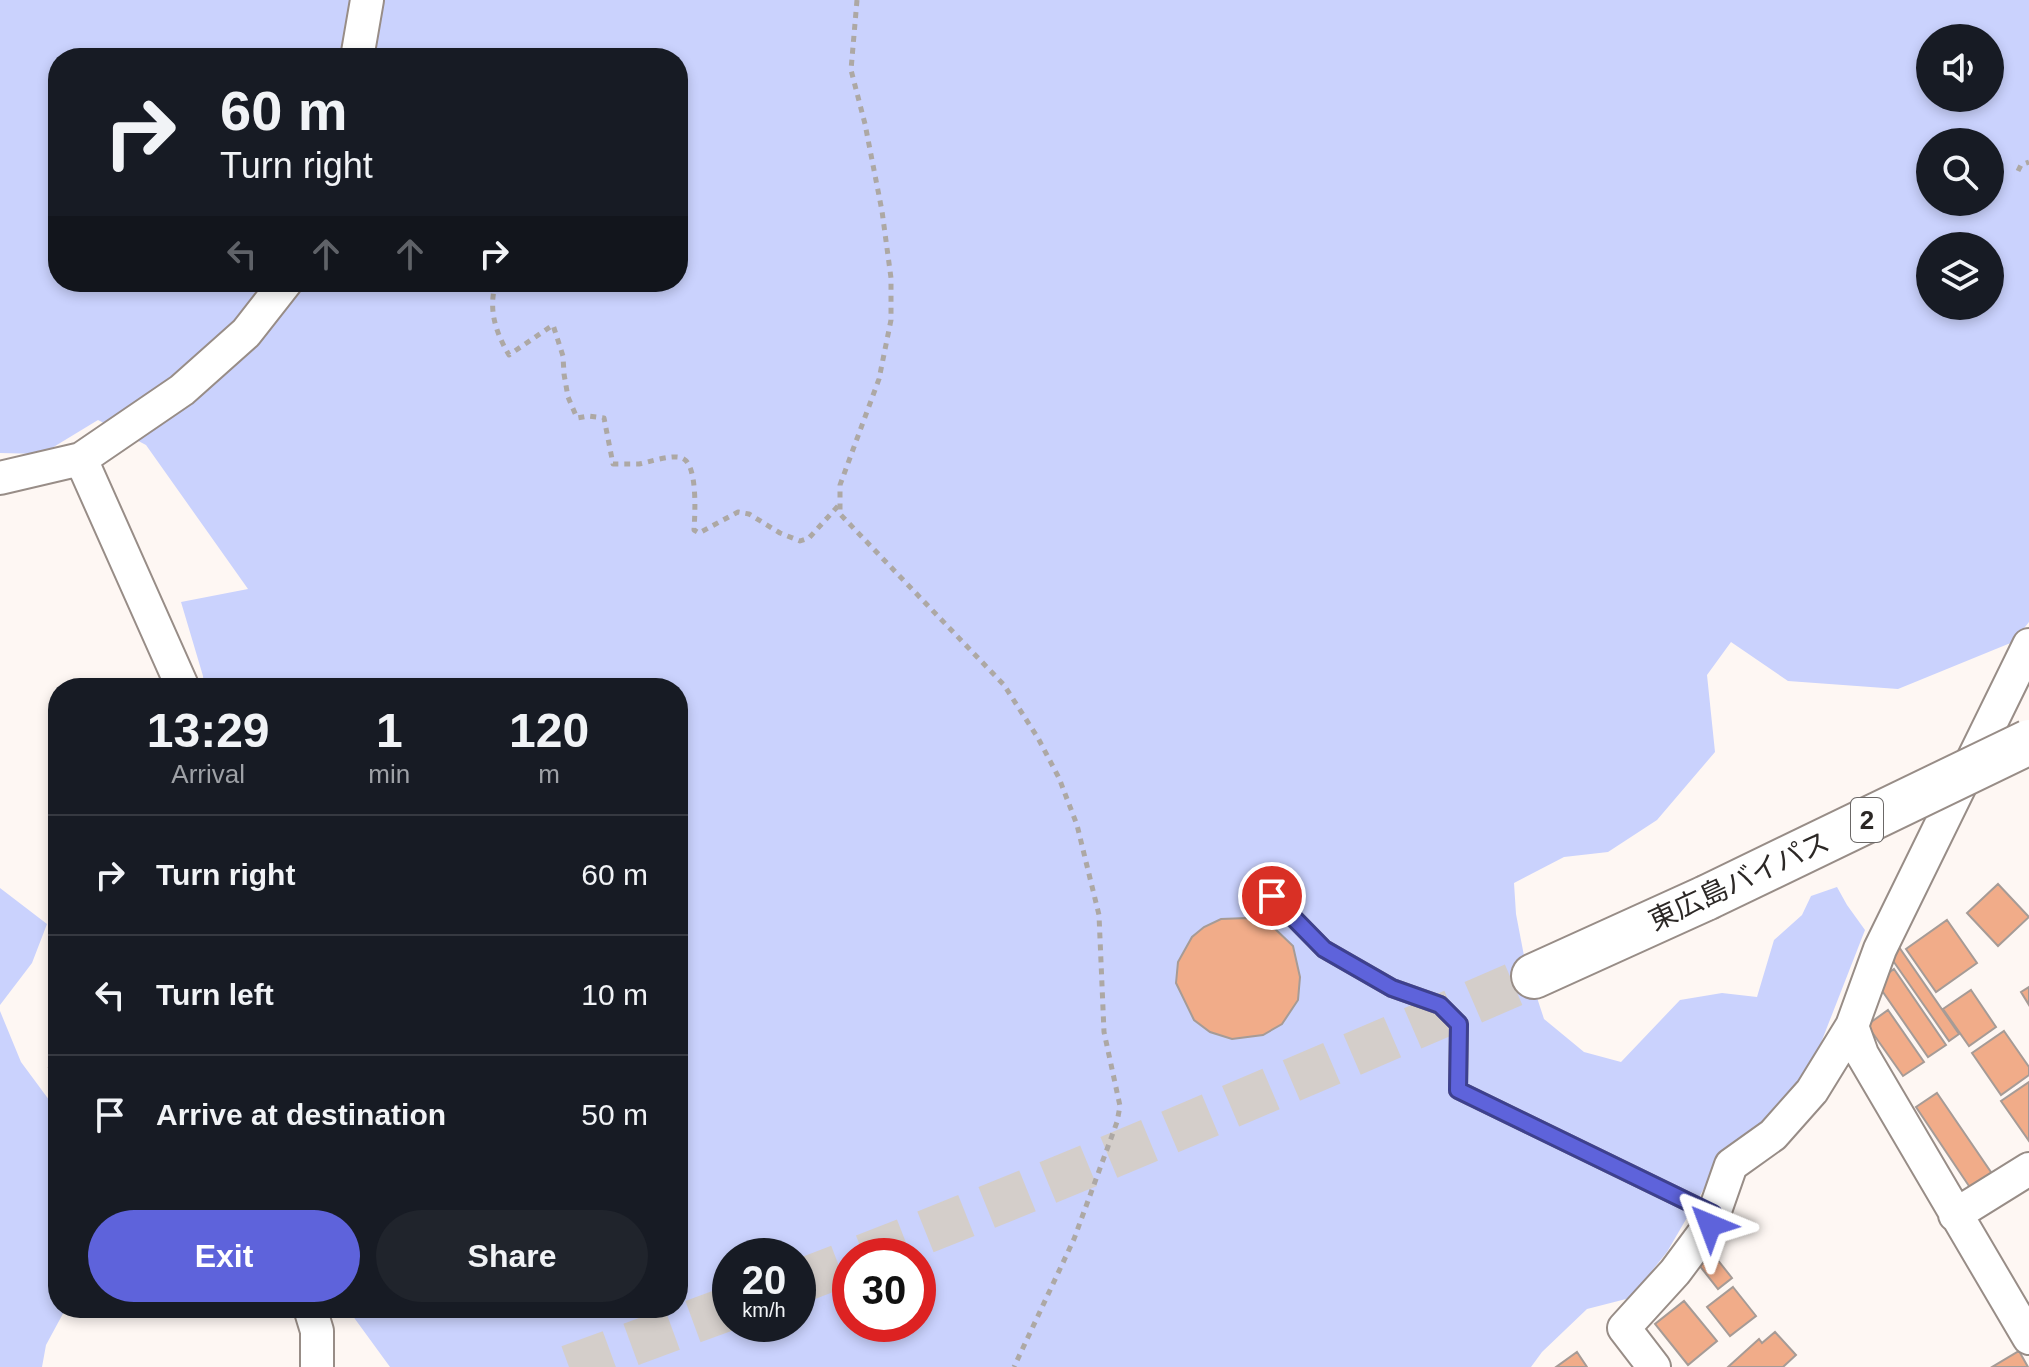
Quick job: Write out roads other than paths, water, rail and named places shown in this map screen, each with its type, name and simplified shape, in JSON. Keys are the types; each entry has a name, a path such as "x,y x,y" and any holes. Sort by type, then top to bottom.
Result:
{"highway":[{"name":"東広島バイパス","path":"1534,976 1706,898 2029,742"}],"street":[{"path":"359,48 367,0"},
{"path":"0,478 81,459 182,390 246,333 278,292"},
{"path":"81,459 179,678"},
{"path":"1654,1367 1624,1328 1675,1272 1710,1225 1731,1165 1773,1135 1812,1091 1852,1026 1880,949 2029,645"},
{"path":"1852,1026 1862,1054 2029,1338"},
{"path":"1955,1215 2029,1169"},
{"path":"313,1318 317,1331 317,1367"}],"lane":[{"path":"1272,896 1324,949 1392,988 1440,1005 1459,1024 1458,1090 1713,1214"}],"tunnel":[{"path":"910,1238 1284,1084 1534,976"},
{"path":"816,1275 832,1269"},
{"path":"569,1367 712,1315"}]}
